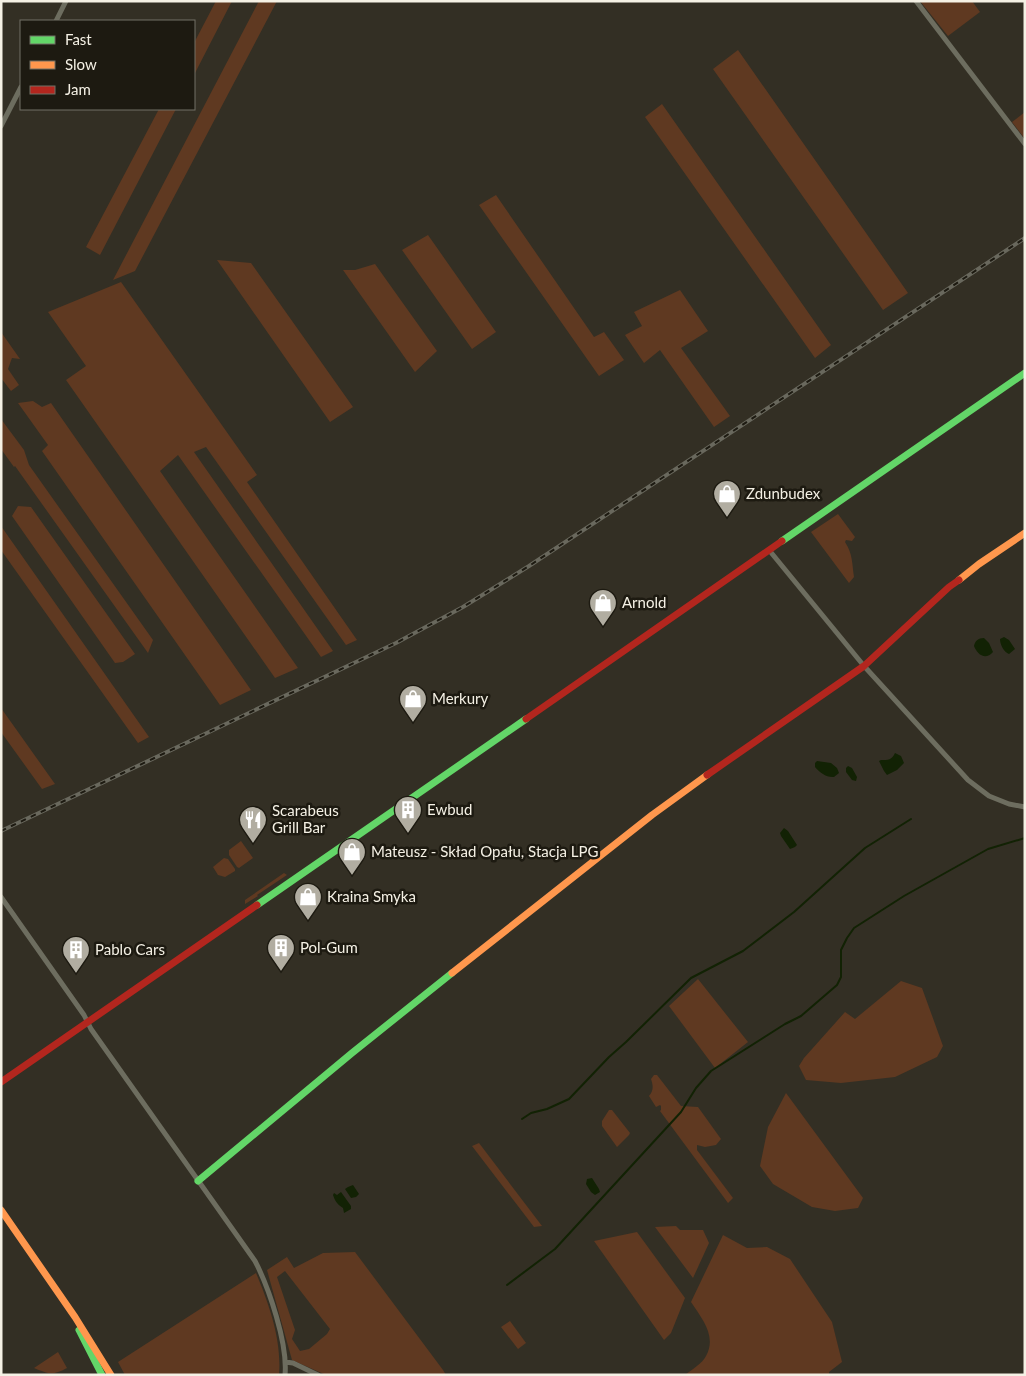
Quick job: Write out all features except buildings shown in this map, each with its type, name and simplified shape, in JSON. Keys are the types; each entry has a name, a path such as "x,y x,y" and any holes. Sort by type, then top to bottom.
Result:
{"main road":[{"path":"1,1082 1025,373"},
{"path":"198,1181 352,1053 652,816 697,782 864,666 949,588 979,564 1025,534"},
{"path":"1,1210 75,1317 111,1375"},
{"path":"66,1305 102,1375"}],"street":[{"path":"56,20 66,1"},
{"path":"916,1 1025,144"},
{"path":"1,126 20,89"},
{"path":"770,550 864,666 968,780 989,796 1009,804 1025,807"},
{"path":"1,897 254,1261 262,1275 280,1332 285,1362 285,1375"},
{"path":"285,1362 293,1363 318,1375"}],"shaded area":[{"path":"216,1 232,1 195,73 195,41"},
{"path":"259,1 277,1 135,271 113,280"},
{"path":"920,1 972,1 980,12 948,36"},
{"path":"738,50 908,293 883,310 713,69"},
{"path":"662,104 831,345 815,358 645,117"},
{"path":"158,110 175,110 100,255 86,247"},
{"path":"1025,112 1025,139 1012,122"},
{"path":"496,195 594,337 604,332 624,360 599,376 479,205"},
{"path":"428,235 496,332 472,349 402,250"},
{"path":"217,260 251,263 353,407 330,422"},
{"path":"375,264 437,351 415,372 343,270 355,270"},
{"path":"121,282 257,475 247,482 357,640 346,645 206,447 194,452 333,651 321,657 178,455 160,471 298,668 275,678 66,380 86,366 48,312"},
{"path":"680,290 708,331 681,348 730,416 714,427 660,350 644,363 625,335 642,326 634,312"},
{"path":"1,332 20,359 12,358 8,369 19,385 11,391 1,378"},
{"path":"33,401 42,407 51,403 251,690 220,705 42,451 48,445 18,403"},
{"path":"1,419 24,450 29,465 153,640 148,653 1,449"},
{"path":"18,506 31,507 135,654 123,662 115,663 12,516"},
{"path":"838,514 855,537 852,541 846,540 845,542 851,555 854,577 849,583 811,532"},
{"path":"1,526 149,737 138,743 1,550"},
{"path":"1004,637 1009,640 1015,649 1009,654 1001,644 1000,639"},
{"path":"984,638 989,643 993,652 987,656 979,654 974,646 977,640"},
{"path":"1,708 55,784 42,789 1,732"},
{"path":"895,753 901,756 904,763 897,770 887,775 879,761 890,759"},
{"path":"817,761 831,763 837,768 839,773 834,777 823,774 815,767"},
{"path":"848,766 852,768 857,777 856,781 852,780 846,772"},
{"path":"784,828 797,845 795,847 790,849 781,836 780,833"},
{"path":"241,841 253,858 239,868 229,855 229,850"},
{"path":"224,858 228,859 235,869 235,871 225,877 218,875 213,867"},
{"path":"284,873 287,875 245,904 245,900"},
{"path":"698,979 748,1042 715,1068 669,1006"},
{"path":"901,981 922,988 943,1046 937,1057 895,1077 841,1083 806,1080 799,1066 845,1012 855,1019"},
{"path":"654,1075 657,1075 681,1106 698,1107 721,1139 716,1145 705,1147 697,1145 697,1150 733,1198 728,1203 660,1111 661,1106 656,1107 649,1096 653,1088 651,1079"},
{"path":"786,1093 863,1198 858,1208 835,1211 812,1207 773,1184 760,1166 768,1127"},
{"path":"609,1110 612,1110 630,1133 617,1147 602,1126 602,1121"},
{"path":"479,1143 542,1226 534,1227 472,1146"},
{"path":"592,1178 600,1192 595,1195 586,1184 587,1179"},
{"path":"353,1185 359,1194 351,1198 345,1189"},
{"path":"341,1192 351,1206 351,1209 344,1213 343,1208 336,1202 333,1195 334,1193 337,1195"},
{"path":"676,1226 680,1230 703,1230 709,1243 693,1278 655,1227"},
{"path":"637,1232 685,1298 671,1333 664,1340 594,1241"},
{"path":"723,1235 747,1248 767,1247 790,1259 832,1322 842,1362 829,1372 829,1375 685,1375 702,1361 709,1349 710,1342 707,1328 691,1302"},
{"path":"355,1252 446,1375 326,1375 292,1360 267,1270 287,1257 294,1268 323,1253","holes":["285,1271 330,1329 327,1334 309,1349 300,1351 292,1339 295,1330 277,1277"]},
{"path":"256,1273 274,1322 279,1375 125,1375 118,1362"},
{"path":"510,1321 526,1343 518,1349 501,1327"},
{"path":"58,1352 67,1368 50,1373 34,1368"}],"waterway":[{"path":"522,1119 531,1113 547,1109 569,1099 609,1057 691,978 743,951 794,912 865,848 911,819"},
{"path":"507,1285 555,1249 681,1112 696,1088 711,1071 785,1024 801,1016 837,985 841,977 841,950 854,928 904,896 988,849 1025,838"}],"railway":[{"path":"1,831 396,643 463,607 529,566 1025,238"}],"traffic: fast":[{"path":"782,541 1025,373"},
{"path":"257,905 526,719"},
{"path":"198,1181 452,973"},
{"path":"79,1330 102,1375"}],"traffic: slow":[{"path":"959,580 1025,533"},
{"path":"452,973 652,815 707,775"},
{"path":"1,1210 75,1317 111,1375"}],"traffic: jam":[{"path":"526,719 782,541"},
{"path":"707,775 864,666 949,587 959,580"},
{"path":"1,1082 257,905"}],"place":[{"name":"Zdunbudex","path":"727,518"},
{"name":"Arnold","path":"603,627"},
{"name":"Merkury","path":"413,723"},
{"name":"Ewbud","path":"408,834"},
{"name":"Scarabeus Grill Bar","path":"253,844"},
{"name":"Mateusz - Skład Opału, Stacja LPG","path":"352,876"},
{"name":"Kraina Smyka","path":"308,921"},
{"name":"Pol-Gum","path":"281,972"},
{"name":"Pablo Cars","path":"76,974"}]}
